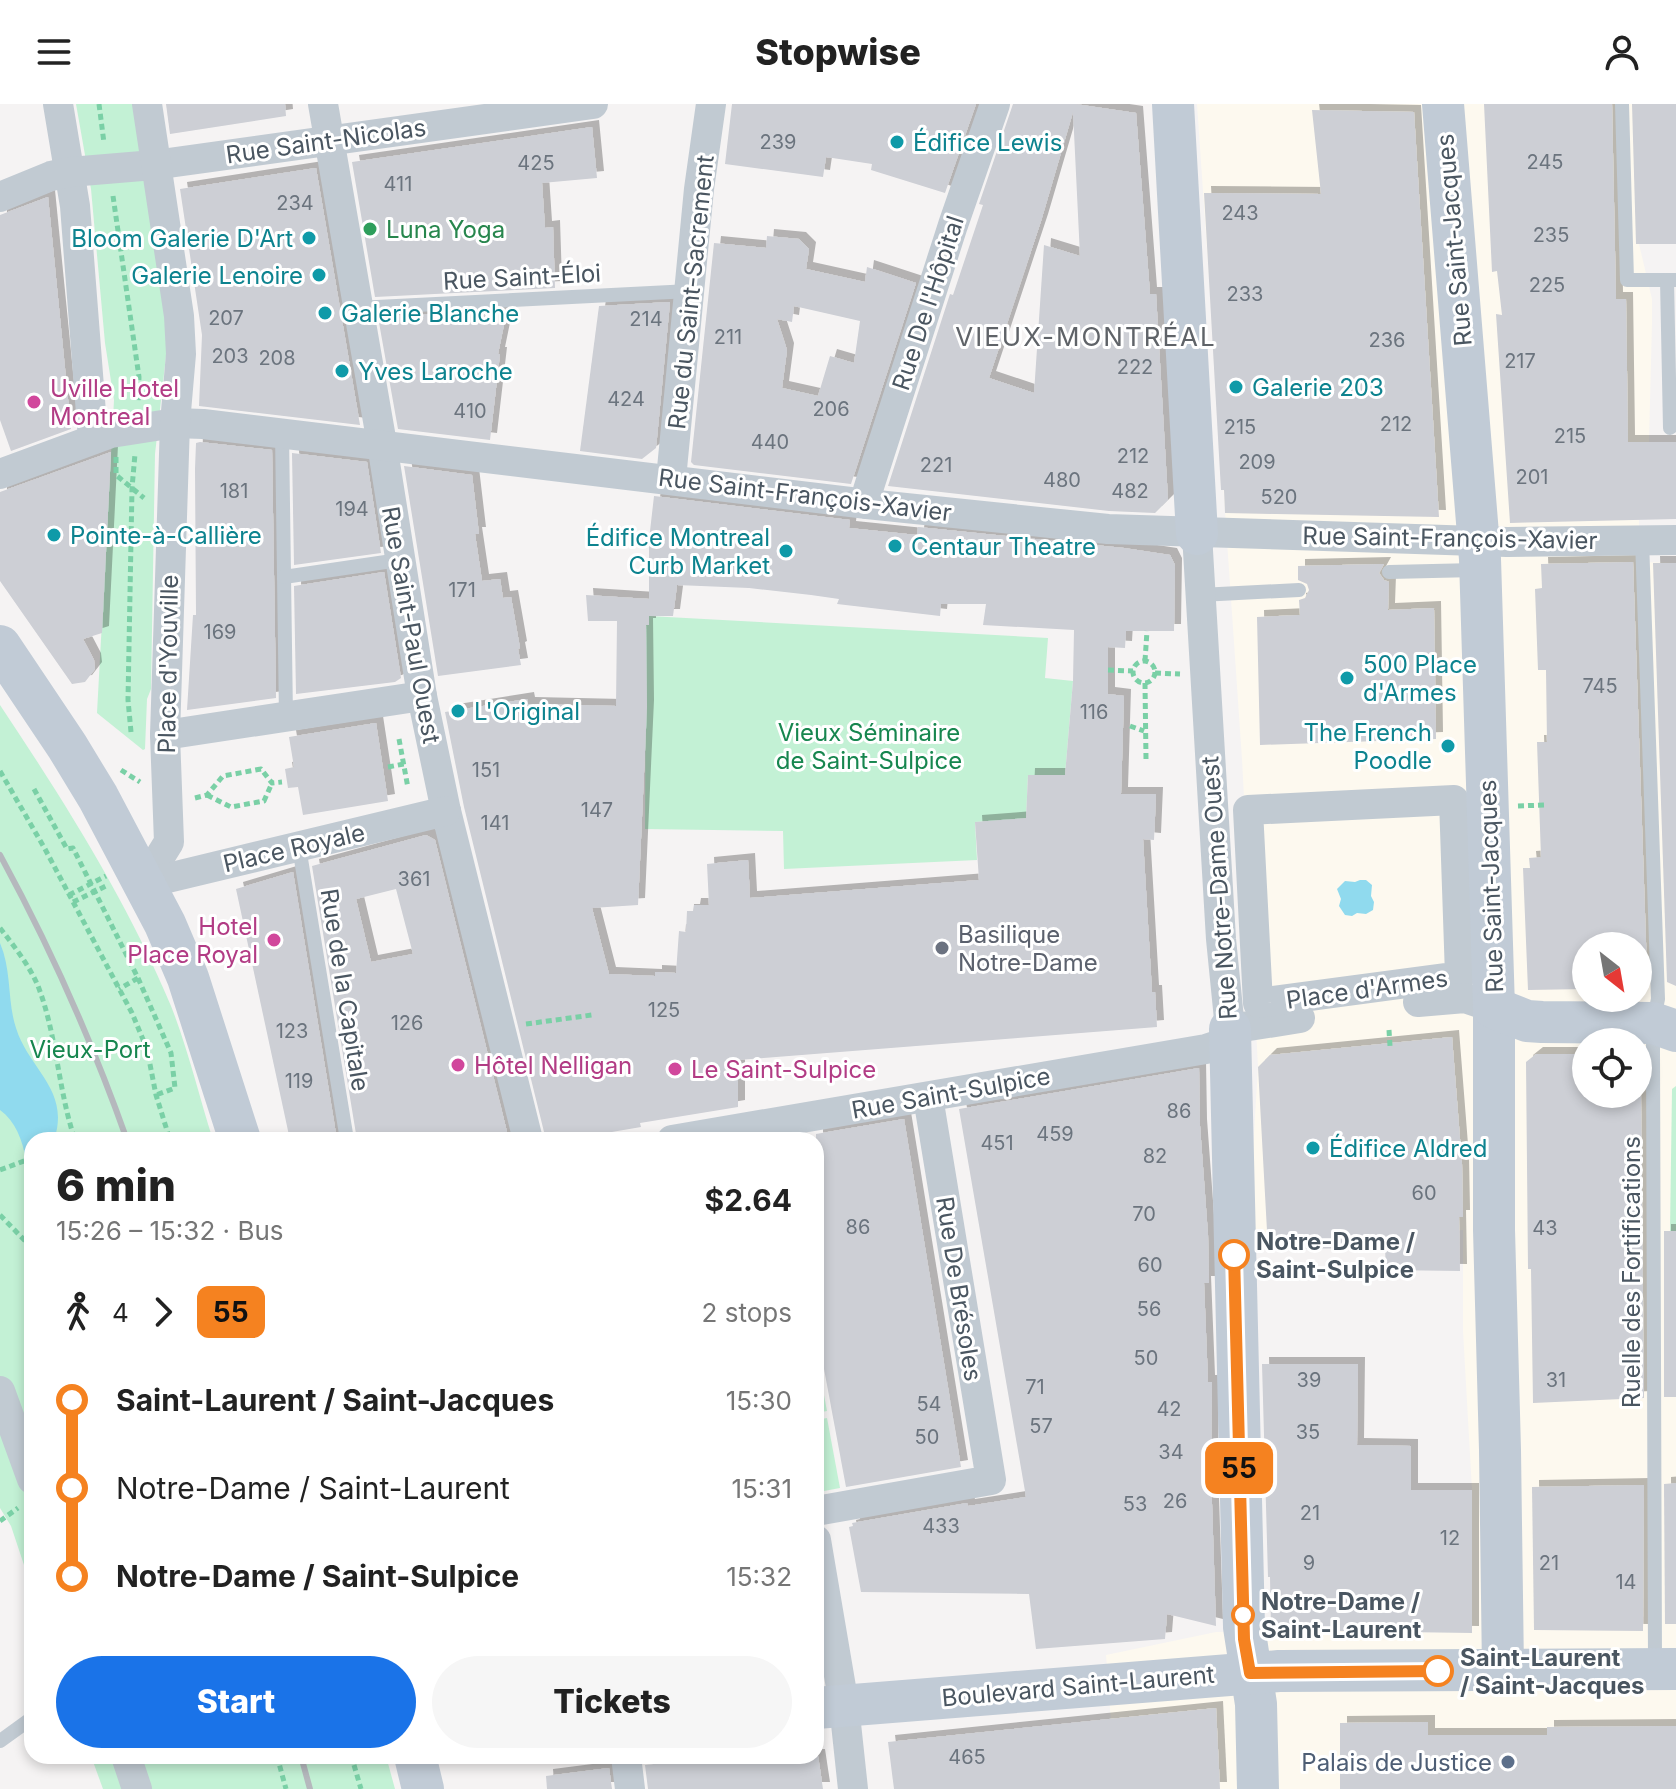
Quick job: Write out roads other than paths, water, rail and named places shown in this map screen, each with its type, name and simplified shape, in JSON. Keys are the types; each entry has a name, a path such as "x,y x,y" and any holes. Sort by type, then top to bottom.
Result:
{"street":[{"path":"58,104 75,206 104,444"},
{"name":"Place d'Youville","path":"120,881 169,842 165,735 175,423 181,354 179,316 147,104"},
{"name":"Rue Saint-Paul Ouest","path":"323,104 422,696 446,811 526,1132"},
{"name":"Rue Saint-Nicolas","path":"0,197 51,176 70,172 154,165 539,108 593,104"},
{"name":"Rue du Saint-Sacrement","path":"671,479 699,189 711,104"},
{"name":"Rue De l'Hôpital","path":"867,504 868,490 995,104"},
{"name":"Rue Notre-Dame Ouest","path":"1173,104 1211,793 1230,1035 1244,1627 1256,1704 1258,1789"},
{"name":"Rue Saint-Jacques","path":"1443,104 1480,555 1470,789 1494,1008 1494,1230 1503,1670"},
{"name":"Rue Saint-François-Xavier","path":"0,474 104,444 111,433 175,423 382,444 867,504 1108,529 1480,555 1507,542 1676,540"},
{"path":"0,646 98,797 120,881 165,924 188,978 237,1132"},
{"path":"165,735 422,696"},
{"path":"1211,793 1470,789"},
{"name":"Place d'Armes","path":"1470,789 1460,976 1258,1003 1248,810 1470,789"},
{"name":"Place Royale","path":"120,881 299,847 446,811"},
{"name":"Place d'Armes","path":"1230,1035 1450,998 1465,998 1494,1008"},
{"path":"1494,1008 1527,1021 1665,1027"},
{"name":"Rue Saint-Sulpice","path":"758,1132 928,1097 1206,1049 1230,1035"},
{"name":"Rue De Brésoles","path":"824,1510 991,1480 928,1097"},
{"path":"0,1391 24,1457"},
{"path":"824,1635 830,1706 853,1789"},
{"name":"Boulevard Saint-Laurent","path":"830,1706 1250,1673 1666,1669"},
{"path":"129,1764 137,1789"},
{"path":"417,1764 423,1789"},
{"path":"627,1764 630,1789"}],"lane":[{"path":"1622,104 1627,280 1671,280 1670,428"},
{"name":"Rue Saint-Éloi","path":"357,308 691,291"},
{"path":"282,433 286,718"},
{"name":"Ruelle des Fortifications","path":"1642,540 1658,999 1665,1027 1666,1669"},
{"path":"1389,572 1480,555"},
{"path":"284,577 399,560"},
{"path":"1200,595 1299,590"},
{"name":"Rue de la Capitale","path":"299,847 346,1132"},
{"path":"0,1741 24,1724"}],"water":[{"path":"1360,880 1372,885 1373,910 1366,914 1345,915 1339,906 1341,899 1337,889 1345,881"},
{"path":"0,943 16,1028 53,1094 57,1107 56,1132 24,1132 24,1151 18,1132 0,1110"}],"railway":[{"path":"0,855 69,995 124,1132"},
{"path":"303,1764 310,1789"}],"place":[{"name":"Édifice Lewis","path":"897,142"},
{"name":"Luna Yoga","path":"370,229"},
{"name":"Bloom Galerie D'Art","path":"309,238"},
{"name":"Galerie Lenoire","path":"319,275"},
{"name":"Galerie Blanche","path":"325,313"},
{"name":"Yves Laroche","path":"342,371"},
{"name":"Galerie 203","path":"1236,387"},
{"name":"Uville Hotel Montreal","path":"34,402"},
{"name":"Pointe-à-Callière","path":"54,535"},
{"name":"Centaur Theatre","path":"895,546"},
{"name":"Édifice Montreal Curb Market","path":"786,551"},
{"name":"500 Place d'Armes","path":"1347,678"},
{"name":"L'Original","path":"458,711"},
{"name":"The French Poodle","path":"1448,746"},
{"name":"Hotel Place Royal","path":"274,940"},
{"name":"Basilique Notre-Dame","path":"942,948"},
{"name":"Hôtel Nelligan","path":"458,1065"},
{"name":"Le Saint-Sulpice","path":"675,1069"},
{"name":"Édifice Aldred","path":"1313,1148"},
{"name":"Notre-Dame / Saint-Sulpice","path":"1234,1255"},
{"name":"Notre-Dame / Saint-Laurent","path":"1243,1615"},
{"name":"Saint-Laurent / Saint-Jacques","path":"1438,1671"},
{"name":"Palais de Justice","path":"1508,1762"}],"district":[{"name":"VIEUX-MONTRÉAL","path":"1086,336"}],"park label":[{"name":"Vieux Séminaire de Saint-Sulpice","path":"869,746"},
{"name":"Vieux-Port","path":"90,1049"}]}
